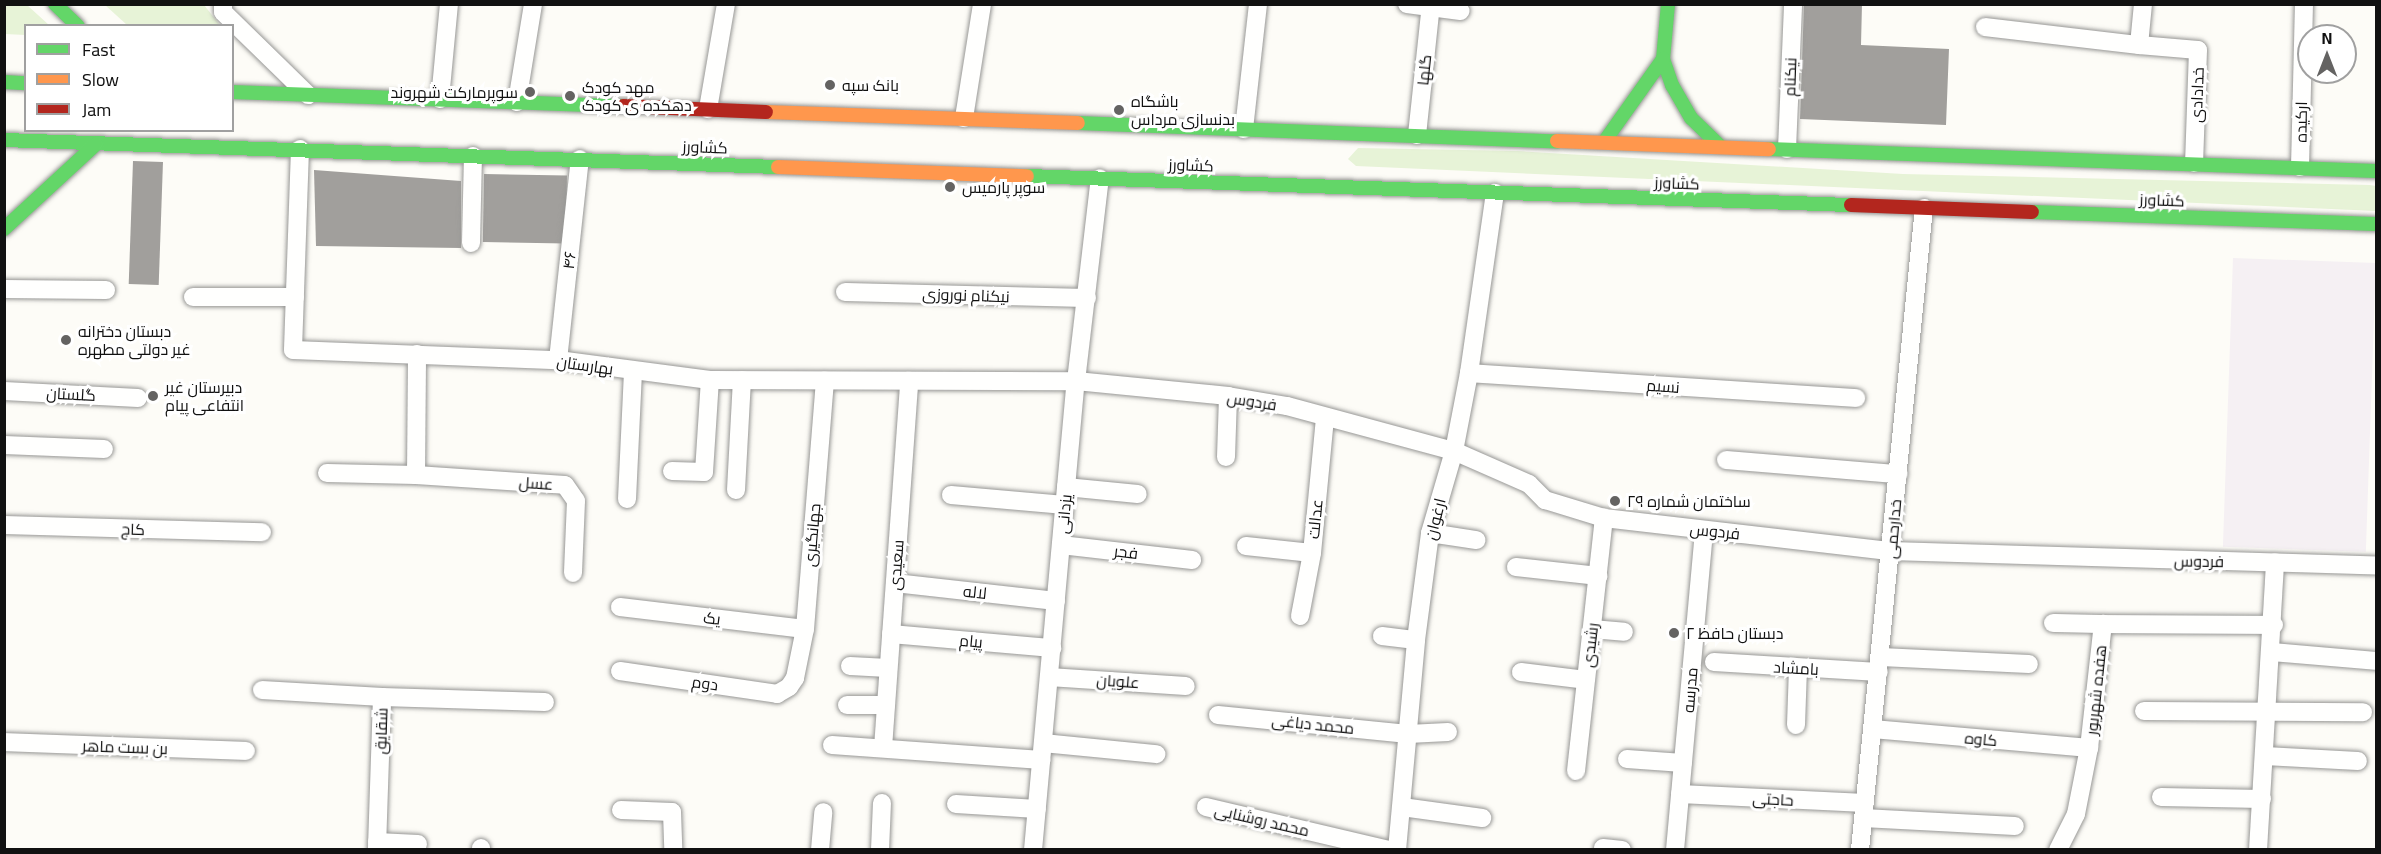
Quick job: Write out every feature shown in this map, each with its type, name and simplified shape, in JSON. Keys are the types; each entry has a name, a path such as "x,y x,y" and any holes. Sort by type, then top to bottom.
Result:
{"main road":[{"path":"55,4 76,24"},
{"path":"1604,142 1648,85 1663,59 1668,4"},
{"path":"1663,59 1680,102 1720,146"},
{"path":"4,82 24,83"},
{"path":"234,92 2376,171"},
{"name":"کشاورز","path":"4,140 2376,224"},
{"path":"4,229 96,144"}],"street":[{"path":"223,4 223,12 308,94"},
{"path":"440,99 449,4"},
{"path":"517,102 533,4"},
{"path":"708,109 726,4"},
{"path":"964,118 982,4"},
{"path":"1244,129 1258,4"},
{"path":"1407,4 1431,5 1461,11"},
{"name":"نیکنام","path":"1787,149 1793,4"},
{"path":"2139,45 2143,4"},
{"name":"ارکیده","path":"2300,167 2304,4"},
{"name":"گلها","path":"1417,135 1431,5"},
{"name":"خدادادی","path":"1986,27 2198,50 2194,164"},
{"name":"بهارستان","path":"300,149 293,350 558,360 633,372 710,380 1076,381"},
{"path":"471,243 473,156"},
{"name":"۴۶","path":"558,360 580,159"},
{"name":"یزدانی","path":"1033,849 1076,381 1100,178"},
{"name":"ارغوان","path":"1397,849 1416,640 1430,534 1454,451 1469,374 1495,192"},
{"name":"خدارحمی","path":"1860,849 1924,208"},
{"path":"4,289 106,291"},
{"name":"نیکنام نوروزی","path":"845,292 1087,298"},
{"path":"193,297 295,297"},
{"path":"416,475 417,354"},
{"path":"627,499 633,372"},
{"name":"نسیم","path":"1469,374 1856,398"},
{"path":"672,471 704,472 710,380"},
{"path":"736,490 742,380"},
{"name":"جهانگیری","path":"789,687 795,678 805,629 825,381"},
{"name":"سعیدی","path":"883,748 909,381"},
{"name":"فردوس","path":"1076,381 1228,396 1287,406 1454,451 1529,483 1545,500 1604,518 1891,551 2376,566"},
{"name":"گلستان","path":"4,391 138,398"},
{"path":"1226,457 1228,396"},
{"name":"عدالت","path":"1246,546 1312,553 1325,418"},
{"path":"4,445 104,448"},
{"path":"1726,460 1898,474"},
{"name":"عسل","path":"327,473 416,475 565,486 576,501 573,573"},
{"path":"951,495 1137,494"},
{"name":"رشیدی","path":"1576,771 1604,518"},
{"name":"کاج","path":"4,525 262,532"},
{"name":"مدرسه","path":"1675,849 1704,530"},
{"path":"1430,534 1476,540"},
{"name":"فجر","path":"1061,545 1192,560"},
{"path":"1300,616 1312,553"},
{"path":"2258,849 2274,625 2275,563"},
{"path":"1516,567 1599,576"},
{"name":"لاله","path":"895,583 1056,601"},
{"name":"یک","path":"620,607 805,629"},
{"path":"2053,623 2103,624"},
{"name":"هفده شهریور","path":"2058,849 2076,814 2089,748 2103,624 2274,625"},
{"path":"1592,629 1624,632"},
{"name":"پیام","path":"891,634 1052,648"},
{"path":"1382,636 1416,640"},
{"path":"2272,652 2376,660"},
{"name":"بامشاد","path":"1714,663 1798,669 1880,664 2029,664"},
{"path":"850,666 888,668"},
{"path":"1796,725 1798,669"},
{"name":"دوم","path":"620,671 777,693 789,687"},
{"path":"1521,672 1586,680"},
{"name":"علویان","path":"1049,676 1186,686"},
{"name":"شقایق","path":"262,690 382,697 377,846"},
{"path":"382,697 545,702"},
{"path":"847,705 886,705"},
{"path":"2144,711 2363,712"},
{"name":"محمد دیاغی","path":"1218,715 1408,734 1448,732"},
{"name":"کاوه","path":"1873,729 2089,748"},
{"name":"بن بست ماهر","path":"4,742 246,751"},
{"path":"832,745 1156,754"},
{"path":"2265,756 2358,761"},
{"path":"1627,759 1683,763"},
{"name":"حاجتی","path":"1680,794 2015,826"},
{"path":"2161,797 2262,799"},
{"path":"880,849 882,803"},
{"path":"956,804 1037,809"},
{"name":"محمد روشنایی","path":"1206,807 1389,849"},
{"path":"1402,807 1482,818"},
{"path":"621,810 672,812 673,849"},
{"path":"820,849 823,812"},
{"path":"377,846 418,844"},
{"path":"1603,848 1622,849"}],"shaded area":[{"path":"2233,258 2376,263 2366,552 2223,547"}],"green space":[{"path":"5,4 27,5 48,24 24,24 24,35 5,34"},
{"path":"105,5 204,5 219,24 126,24"},
{"path":"1358,148 1517,151 1903,174 2370,185 2376,186 2376,211 1356,166 1348,159"}],"building":[{"path":"1804,4 1862,4 1861,45 1949,49 1946,125 1800,119"},
{"path":"133,161 163,162 159,285 129,284"},
{"path":"314,170 461,181 461,248 316,246"},
{"path":"484,174 567,175 566,243 483,242"}],"traffic: fast":[{"path":"55,4 76,24"},
{"path":"1668,4 1663,59 1672,85 1691,118 1720,146"},
{"path":"1604,142 1663,59"},
{"path":"4,82 24,83"},
{"path":"234,92 623,106"},
{"path":"1078,123 1557,141"},
{"path":"4,140 778,167"},
{"path":"4,229 96,144"},
{"path":"1769,149 2376,171"},
{"path":"1027,176 1851,205"},
{"path":"2032,212 2376,224"}],"traffic: slow":[{"path":"766,112 1078,123"},
{"path":"1557,141 1769,149"},
{"path":"778,167 1027,176"}],"traffic: jam":[{"path":"623,106 766,112"},
{"path":"1851,205 2032,212"}],"place":[{"name":"بانک سپه","path":"830,85"},
{"name":"سوپرمارکت شهروند","path":"530,92"},
{"name":"مهد کودک دهکده ی کودک","path":"570,96"},
{"name":"باشگاه بدنسازی مرداس","path":"1119,110"},
{"name":"سوپر پارمیس","path":"950,187"},
{"name":"دبستان دخترانه غیر دولتی مطهره","path":"66,340"},
{"name":"دبیرستان غیر انتفاعی پیام","path":"153,396"},
{"name":"ساختمان شماره ۲۹","path":"1615,501"},
{"name":"دبستان حافظ ۲","path":"1674,633"}]}
